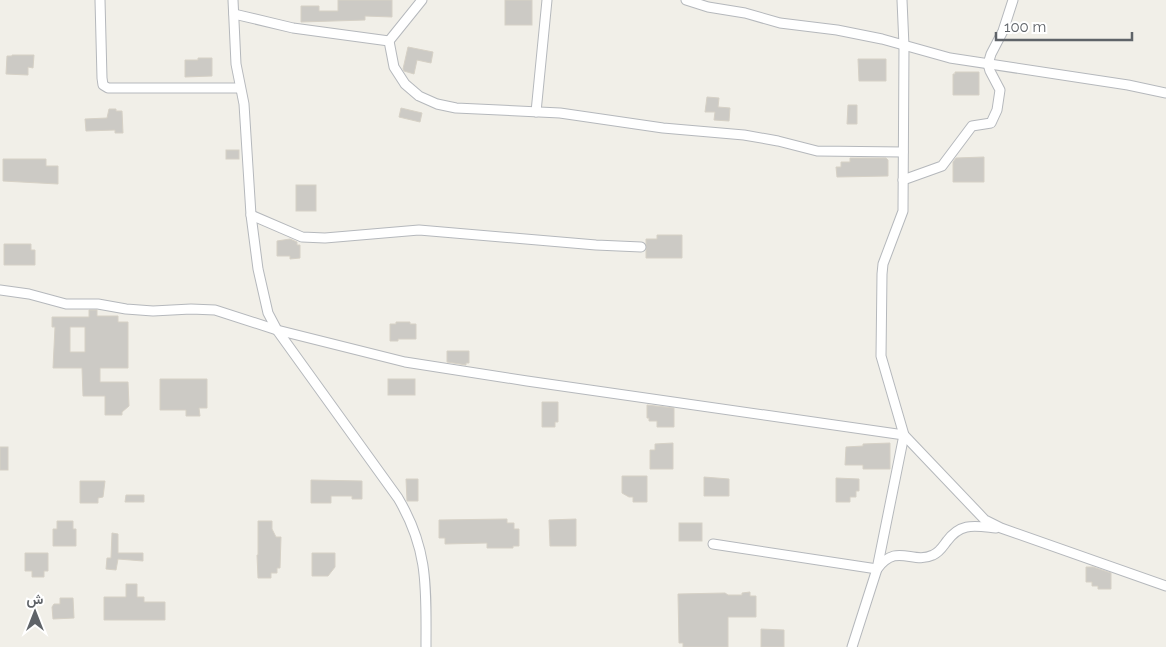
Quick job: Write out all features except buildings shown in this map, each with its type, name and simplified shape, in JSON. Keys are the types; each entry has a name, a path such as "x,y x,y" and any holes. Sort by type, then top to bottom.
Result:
{"street":[{"path":"100,0 103,85 108,88 240,88"},
{"path":"233,0 236,64 244,104 251,215 262,293 268,313 277,330 398,498 410,520 419,544 425,569 426,647"},
{"path":"422,0 389,41 394,67 405,84 419,96 437,104 456,108 560,113 662,128 744,135 817,151 903,152"},
{"path":"536,112 547,0"},
{"path":"686,0 708,7 745,13 780,23 837,30 882,39 950,58 1128,85 1166,93"},
{"path":"902,0 904,46 903,210 883,264 881,356 904,435 985,520 1000,528 1166,586"},
{"path":"903,180 942,166 972,126 991,123 998,110 1000,90 988,64 1003,31 1013,0"},
{"path":"234,14 293,28 389,41"},
{"path":"251,215 302,236 325,238 419,230 641,247"},
{"path":"0,290 29,294 66,304 98,304 153,311 215,310 277,330 424,365 904,435"},
{"path":"852,647 877,570 904,435"},
{"path":"877,570 884,560 890,557 902,555 932,556 959,529 969,526 1000,528"},
{"path":"713,544 877,570"}]}
